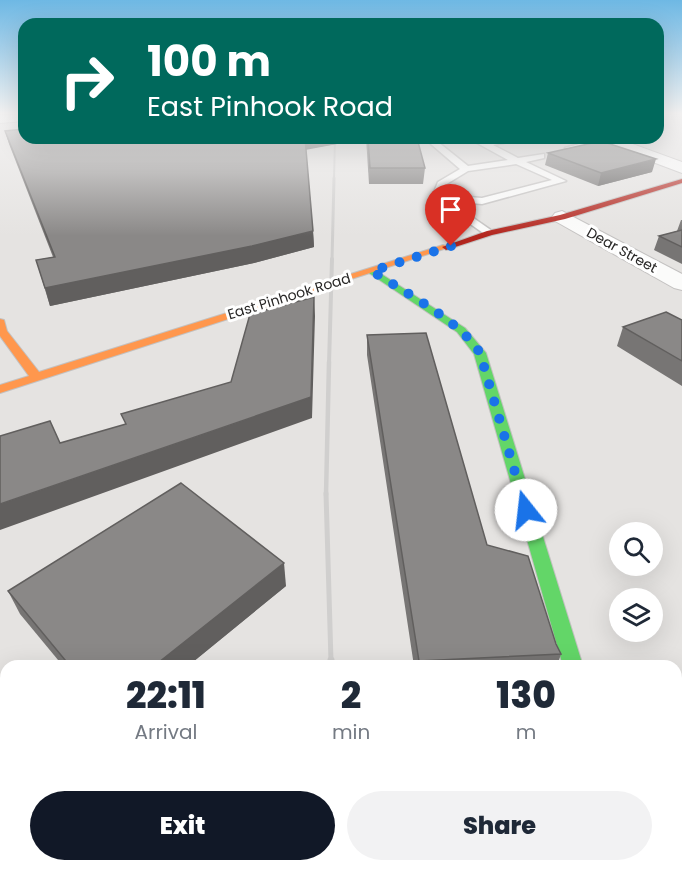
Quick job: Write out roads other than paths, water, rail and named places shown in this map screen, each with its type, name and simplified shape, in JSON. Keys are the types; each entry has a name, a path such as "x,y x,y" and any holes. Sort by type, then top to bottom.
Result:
{"main road":[{"name":"East Pinhook Road","path":"0,389 490,233 562,217 682,181"},
{"path":"372,271 461,330 480,353 571,660"},
{"path":"0,322 2,331 36,377"}],"street":[{"path":"646,155 682,168"},
{"name":"Dear Street","path":"562,217 682,283"}],"lane":[{"path":"448,155 466,169"},
{"path":"437,197 482,201 561,181 505,155"},
{"path":"437,197 441,184 466,169 541,156"},
{"path":"437,197 490,233"}],"railway":[{"path":"334,179 335,155"},
{"path":"332,261 334,178"},
{"path":"329,364 332,259"},
{"path":"326,494 329,362"},
{"path":"326,494 331,660"}]}
